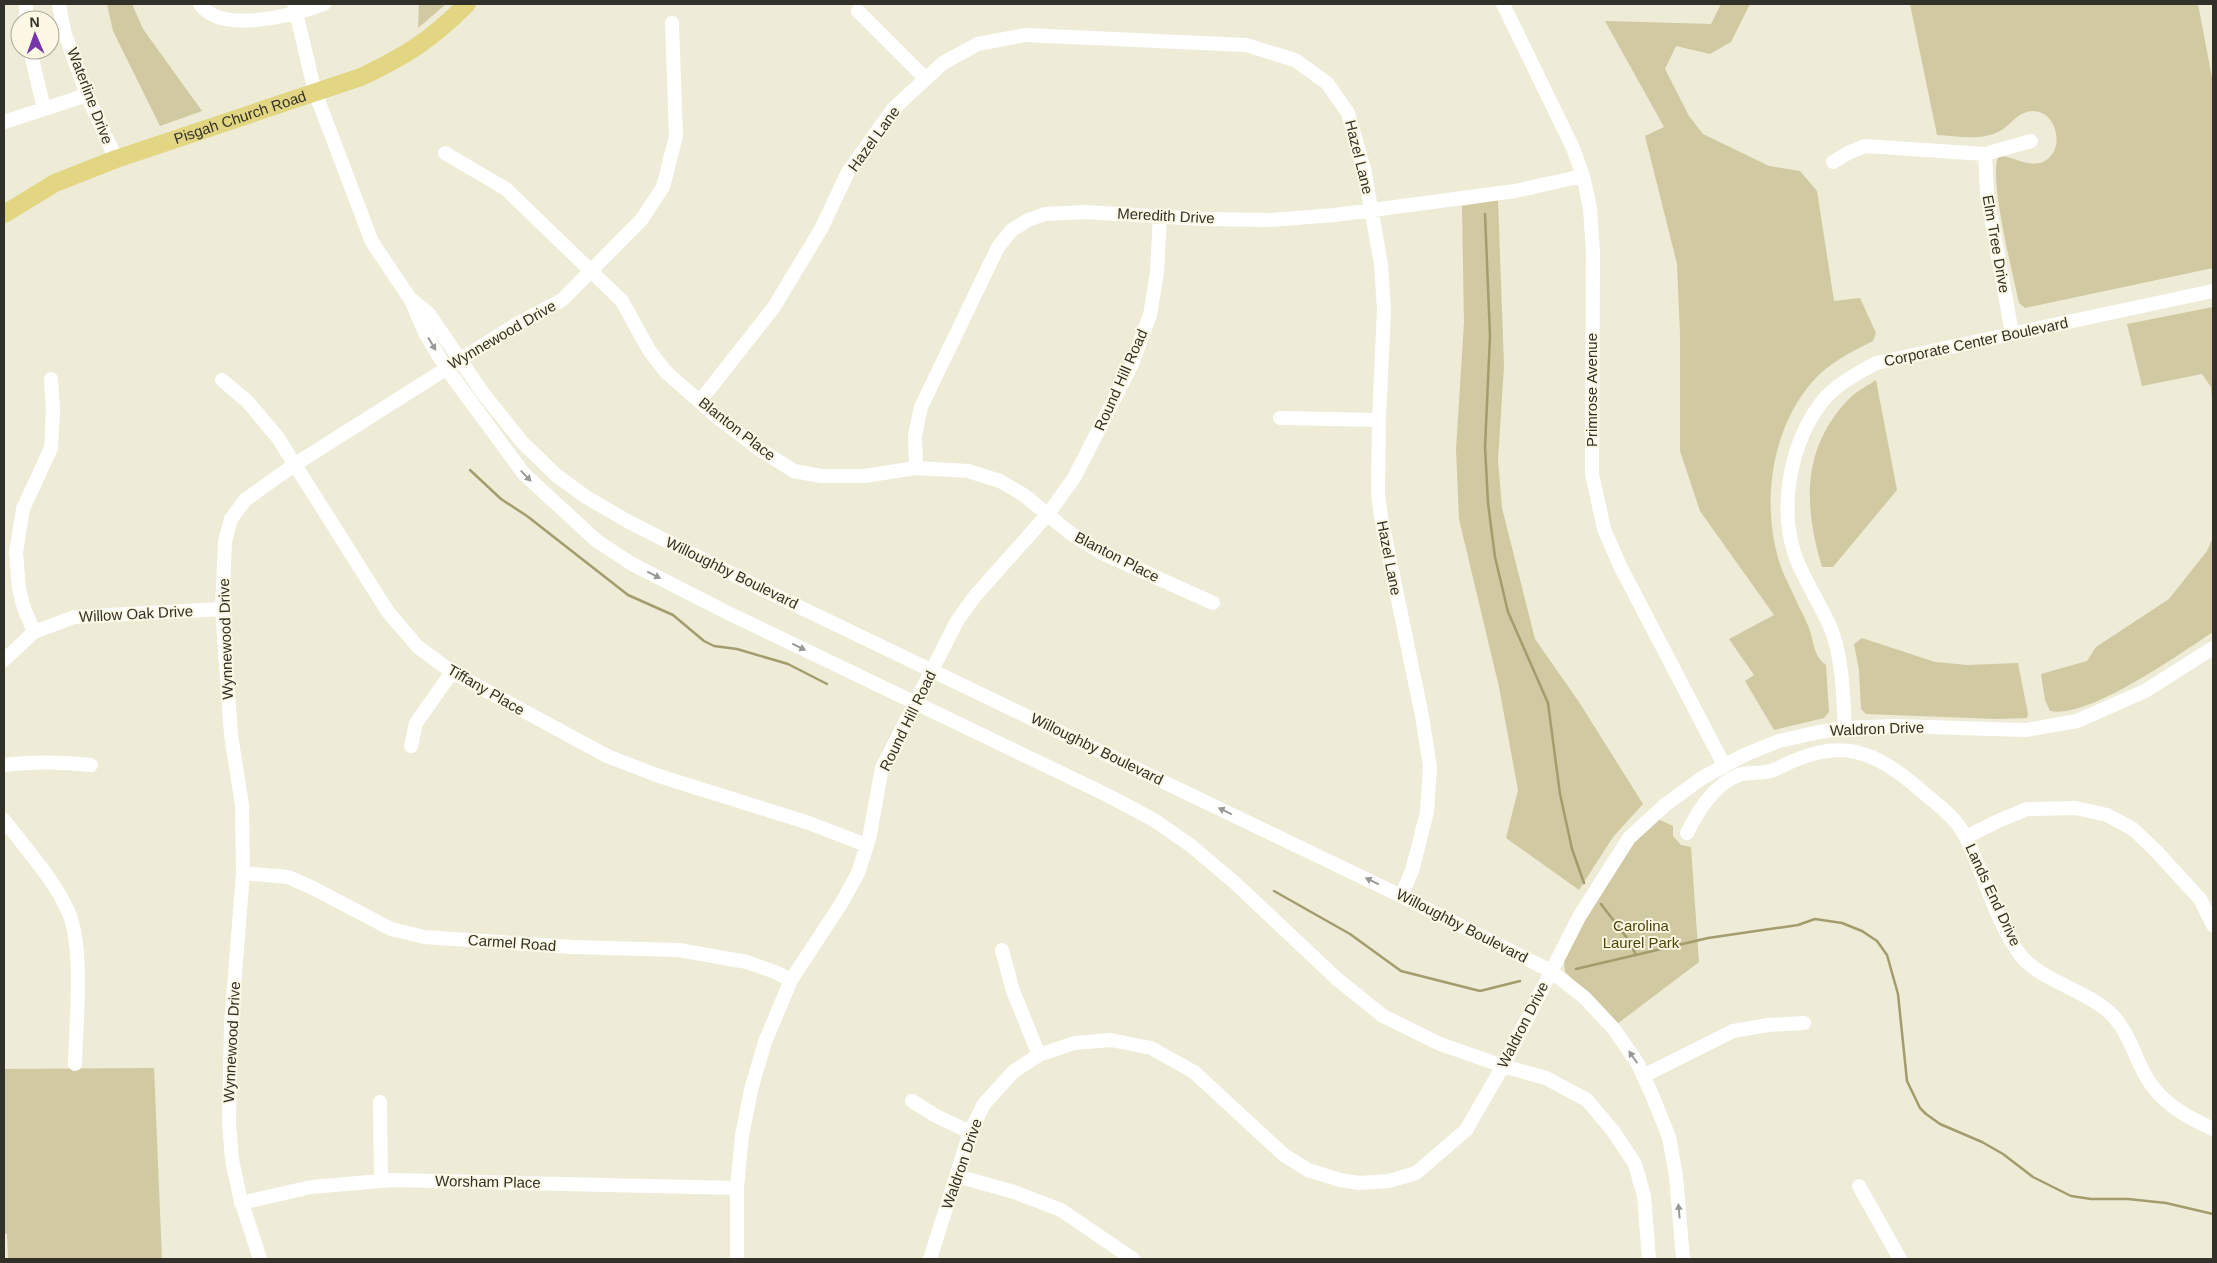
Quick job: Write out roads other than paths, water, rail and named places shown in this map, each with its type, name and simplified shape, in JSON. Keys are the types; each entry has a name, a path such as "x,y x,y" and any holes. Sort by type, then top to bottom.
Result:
{"main road":[{"name":"Pisgah Church Road","path":"4,214 55,183 116,159 361,77 397,60 424,43 467,4"}],"street":[{"name":"Waterline Drive","path":"59,4 64,31 87,94 116,159"},
{"path":"200,4 204,10 221,19 234,22 250,21 295,8 324,4"},
{"name":"Primrose Avenue","path":"1503,4 1565,130 1583,176 1590,208 1593,252 1592,465 1596,499 1604,529 1620,566 1724,765"},
{"name":"Willoughby Boulevard","path":"295,8 315,92 372,242 411,300 425,333 446,368 524,474 597,540 632,564 726,612 1107,795 1154,820 1190,845 1234,882 1337,979 1383,1016 1440,1044 1503,1066 1546,1078 1587,1100 1613,1131 1634,1164 1644,1196 1649,1259"},
{"path":"858,11 925,78"},
{"name":"Wynnewood Drive","path":"260,1259 242,1203 232,1151 229,1085 243,872 242,805 231,735 222,610 225,542 231,519 245,500 294,465 515,325 562,300 642,219 663,186 676,136 672,24"},
{"name":"Hazel Lane","path":"700,401 774,307 821,230 848,172 893,109 943,63 978,44 1025,34 1246,45 1295,60 1327,83 1348,113 1364,169 1381,264 1384,309 1378,493 1381,517 1422,716 1430,767 1427,812 1412,870 1402,896"},
{"path":"32,60 44,109"},
{"path":"4,122 87,94"},
{"path":"1833,162 1848,153 1866,146 1985,154 2031,141"},
{"name":"Blanton Place","path":"445,153 506,189 622,301 649,350 666,372 759,449 794,470 821,476 864,476 916,468 968,471 1000,481 1024,495 1070,533 1102,553 1212,603"},
{"name":"Elm Tree Drive","path":"1985,154 1987,195 2012,334"},
{"name":"Meredith Drive","path":"916,468 915,436 921,407 998,247 1012,230 1028,220 1045,214 1085,212 1269,220 1371,210 1515,191 1583,176"},
{"name":"Round Hill Road","path":"737,1259 737,1188 742,1135 752,1086 765,1042 791,980 841,904 858,872 866,845 882,768 957,621 975,596 1048,514 1074,478 1132,364 1150,314 1156,272 1160,216"},
{"name":"Corporate Center Boulevard","path":"1845,728 1842,667 1832,633 1806,582 1794,552 1789,529 1791,474 1805,429 1822,402 1842,383 1876,363 2213,291"},
{"name":"Willoughby Boulevard","path":"411,300 429,314 482,392 522,442 556,475 586,497 628,522 1402,896 1551,971 1585,998 1614,1030 1638,1064 1669,1137 1676,1176 1683,1259"},
{"path":"34,632 24,608 19,588 16,552 23,509 51,448 54,410 51,379"},
{"name":"Tiffany Place","path":"222,380 248,402 278,438 388,612 418,647 452,672 607,756 659,776 809,823 866,845"},
{"path":"1280,418 1379,420"},
{"name":"Willow Oak Drive","path":"4,660 34,632 74,617 222,610"},
{"name":"Waldron Drive","path":"930,1259 970,1132 984,1104 1014,1071 1039,1055 1074,1043 1111,1040 1151,1048 1194,1072 1284,1155 1308,1170 1340,1180 1359,1182 1390,1181 1416,1173 1466,1130 1503,1066 1583,910 1629,838 1665,805 1702,778 1724,765 1779,741 1845,728 1894,726 2026,730 2077,721 2146,691 2213,648"},
{"path":"411,746 416,723 452,672"},
{"name":"Lands End Drive","path":"1687,833 1699,810 1720,786 1739,775 1769,773 1795,760 1822,751 1848,751 1875,757 1899,771 1958,824 1966,837 1989,894 2023,958 2038,970 2082,993 2109,1012 2128,1036 2148,1080 2165,1100 2185,1116 2213,1129"},
{"path":"4,765 23,762 65,762 92,765"},
{"path":"1966,837 1998,820 2027,809 2076,808 2107,815 2133,829 2156,850 2200,899 2213,925"},
{"path":"4,820 55,887 69,913 75,936 77,961 75,1064"},
{"name":"Carmel Road","path":"243,872 288,877 391,929 424,937 572,947 679,950 747,962 791,980"},
{"path":"1002,950 1013,991 1039,1055"},
{"path":"1643,1076 1733,1032 1768,1025 1804,1023"},
{"path":"912,1101 936,1116 970,1132"},
{"path":"380,1102 381,1181"},
{"path":"957,1176 1014,1192 1061,1210 1133,1259"},
{"name":"Worsham Place","path":"242,1203 312,1187 381,1181 737,1188"},
{"path":"1859,1186 1900,1259"}],"waterway":[{"path":"1485,214 1490,336 1485,447 1488,503 1495,557 1508,612 1548,703 1560,794 1572,849 1584,883"},
{"path":"470,470 501,499 527,516 628,595 673,615 704,641 714,646 737,649 788,664 827,684"},
{"path":"1274,891 1350,934 1401,971 1480,991 1520,981"},
{"path":"1601,904 1627,938 1636,955"},
{"path":"1576,969 1708,938 1798,925 1815,919 1842,923 1862,931 1877,941 1887,955 1898,994 1907,1081 1920,1108 1926,1114 1940,1124 1982,1142 2003,1154 2033,1177 2071,1196 2091,1199 2128,1199 2166,1203 2213,1214"}],"park label":[{"name":"Carolina Laurel Park","path":"1641,934"}]}
